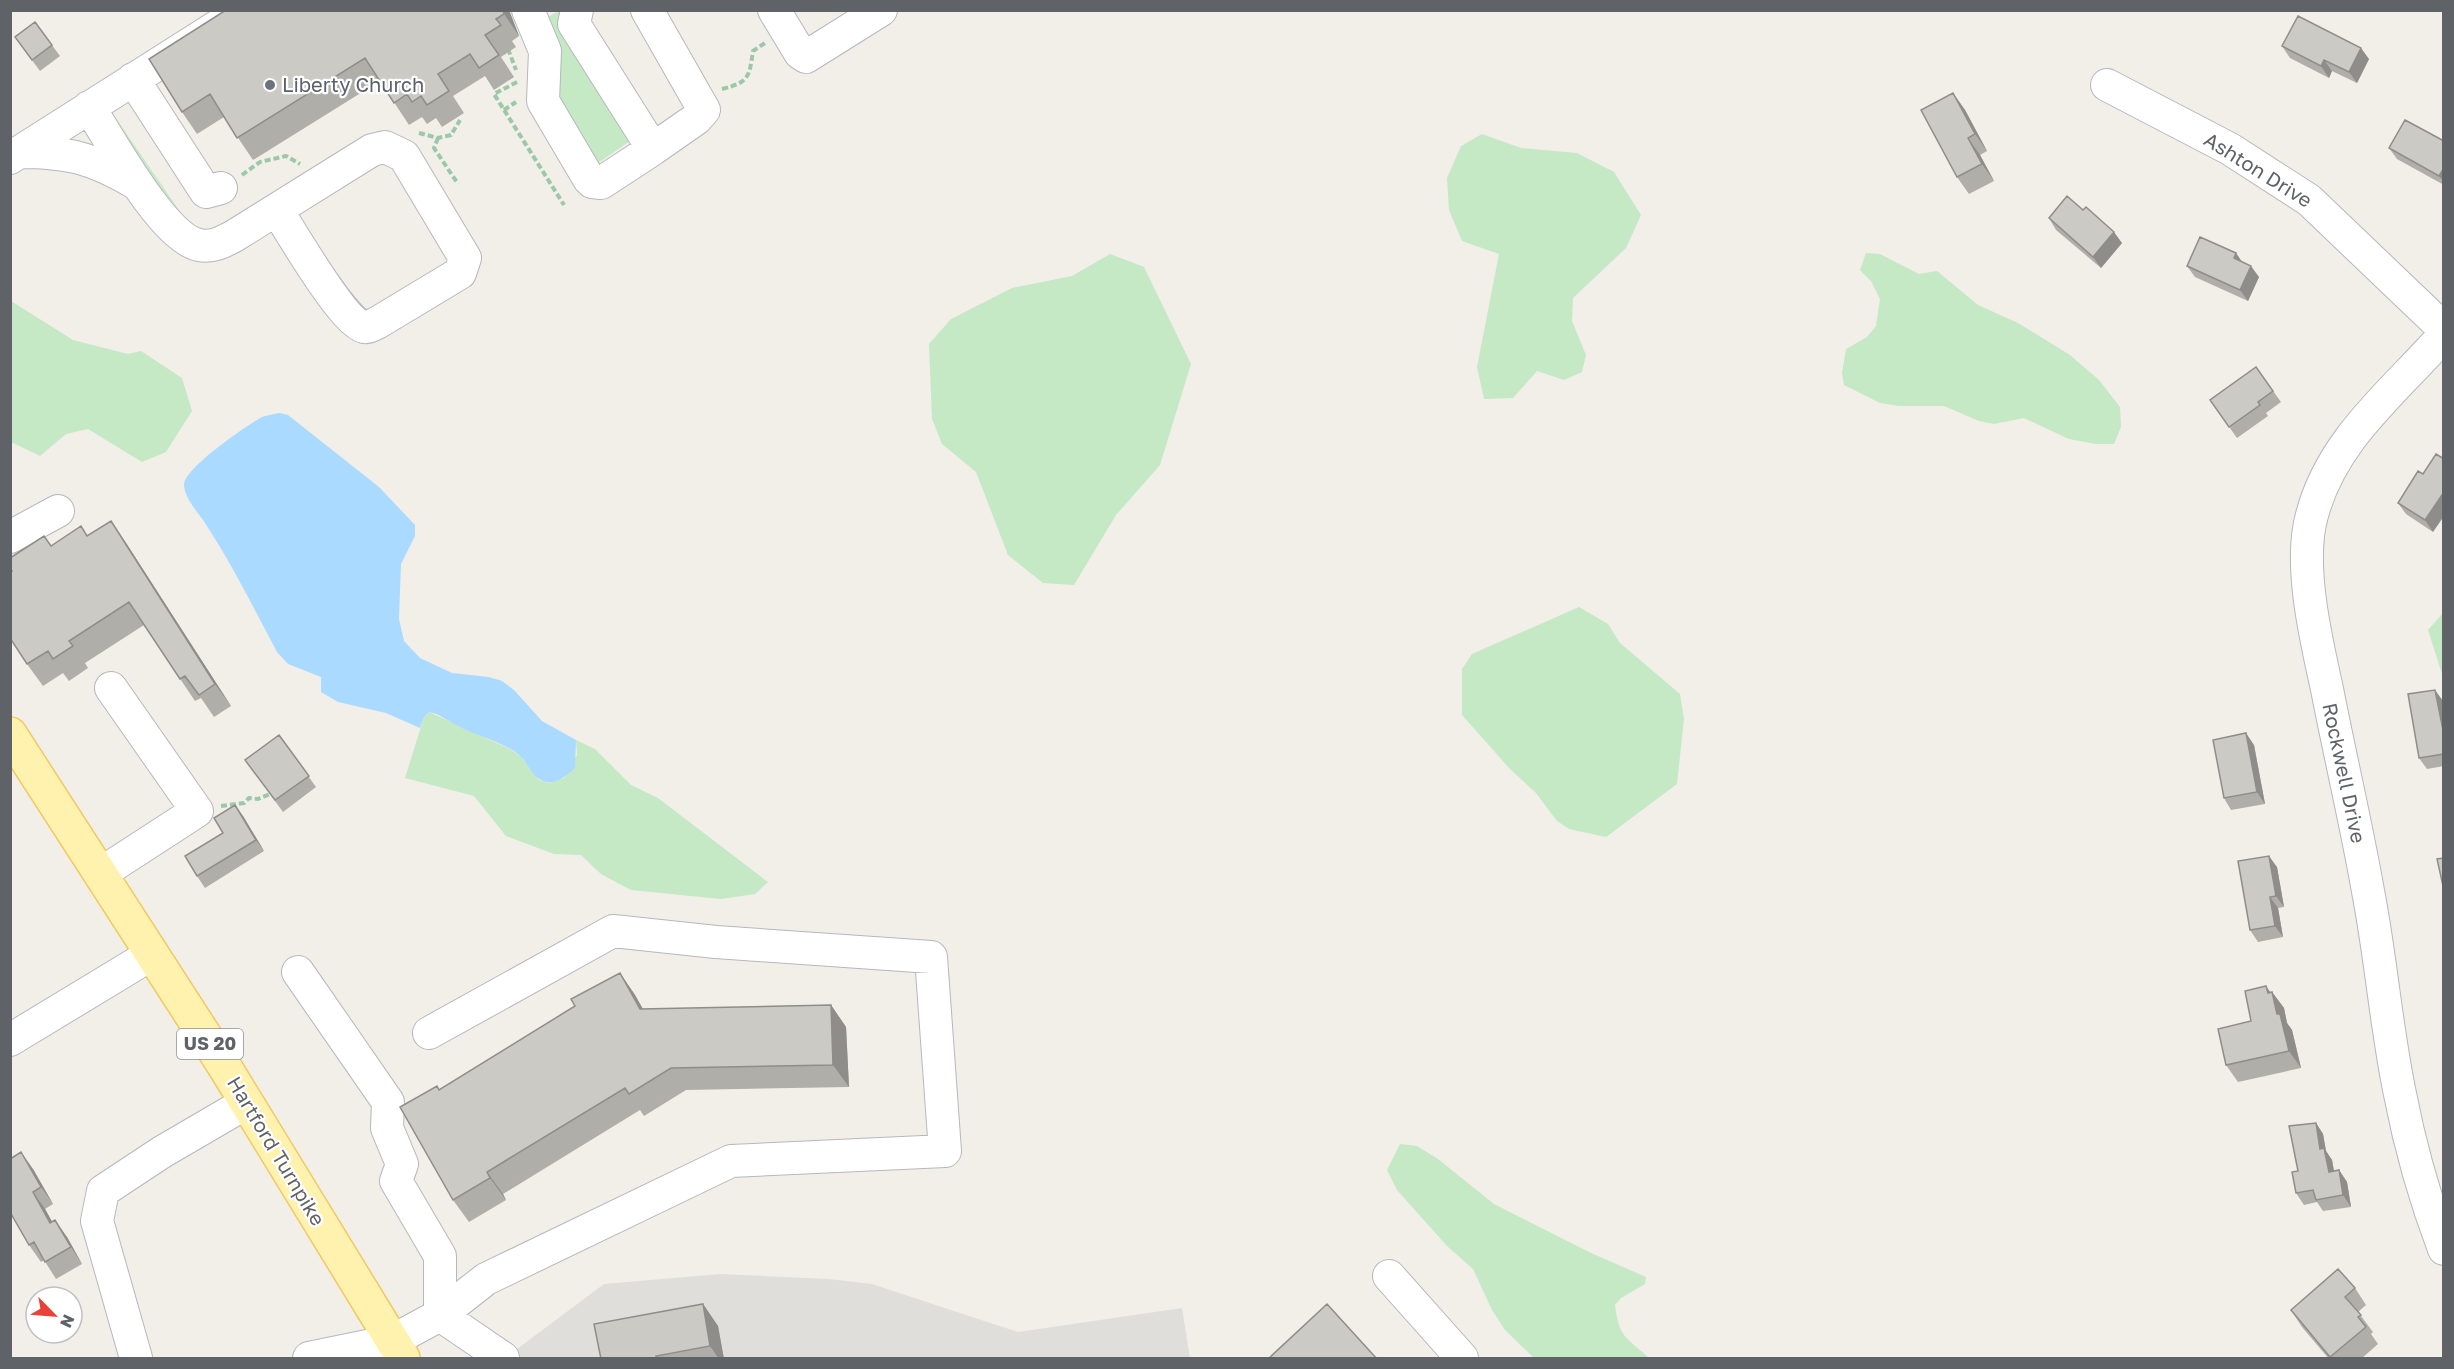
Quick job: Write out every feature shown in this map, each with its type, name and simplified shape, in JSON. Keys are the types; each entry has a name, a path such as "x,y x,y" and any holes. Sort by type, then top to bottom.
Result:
{"main road":[{"name":"Hartford Turnpike","path":"10,734 246,1103 397,1350"}],"street":[{"path":"15,155 243,10"},
{"path":"528,10 545,51 543,101 589,179 592,182 601,183 704,113 704,106 647,10"},
{"path":"577,10 574,24 653,148"},
{"path":"780,20 800,53 806,57 881,10"},
{"path":"133,80 206,192 221,188"},
{"name":"Ashton Drive","path":"2107,85 2230,149 2309,200 2444,329"},
{"path":"89,107 139,186 176,233 200,245 211,246 227,240 381,146 404,156 465,258 463,268 460,273 377,323 369,327 362,327 352,320 337,301 277,210"},
{"path":"15,155 50,152 82,158 106,166 139,186"},
{"name":"Rockwell Drive","path":"2444,335 2365,417 2336,460 2321,488 2311,515 2308,550 2313,622 2368,890 2399,1093 2412,1146 2444,1249"},
{"path":"10,537 58,511"},
{"path":"100,874 197,811 111,688"},
{"path":"309,1359 397,1350 486,1280 732,1161 945,1151 931,957 716,942 613,931 429,1033"},
{"path":"10,1040 152,954"},
{"path":"298,972 388,1102 387,1128 402,1164 396,1181 440,1256 440,1315"},
{"path":"136,1359 97,1221 103,1191 162,1152 246,1103"},
{"path":"1389,1276 1462,1359"},
{"path":"440,1315 503,1359"}],"path":[{"path":"698,97 746,80 751,72 753,51 780,20"},
{"path":"438,138 434,148 458,184"},
{"path":"197,811 238,802 244,803 249,798 258,800 270,794"}],"shaded area":[{"path":"720,1274 829,1279 872,1284 1018,1332 1182,1308 1190,1358 724,1358 718,1327 612,1358 505,1358 604,1284"}],"green space":[{"path":"560,11 558,23 561,30 630,141 598,163 555,96 561,56 553,31 545,18"},
{"path":"115,117 185,219 179,223 110,121"},
{"path":"1482,134 1521,148 1577,153 1614,172 1641,215 1626,248 1573,298 1572,321 1586,355 1582,372 1564,380 1537,371 1513,398 1484,399 1477,367 1499,254 1462,241 1449,210 1447,178 1461,146"},
{"path":"1866,253 1880,254 1919,274 1937,271 1978,305 2018,323 2070,355 2099,380 2120,407 2121,427 2114,444 2096,444 2069,439 2024,418 1994,424 1979,421 1944,406 1899,406 1880,403 1844,385 1842,373 1846,349 1867,337 1876,326 1880,299 1871,281 1860,270"},
{"path":"1110,254 1144,267 1191,364 1160,465 1116,515 1074,585 1043,583 1008,555 976,472 942,444 932,419 929,344 951,319 1012,288 1072,276"},
{"path":"11,301 73,340 128,354 141,351 182,378 192,411 166,452 142,462 88,429 66,434 40,456 11,442"},
{"path":"1579,607 1608,624 1620,643 1680,694 1684,719 1677,784 1606,837 1569,829 1557,821 1536,793 1510,769 1462,715 1462,669 1472,654"},
{"path":"2443,613 2443,677 2428,630"},
{"path":"429,712 510,749 521,757 539,780 550,783 564,778 577,755 576,740 595,749 631,785 658,798 768,882 755,894 721,899 631,890 601,874 581,855 554,854 506,836 474,796 405,778 424,717"},
{"path":"1400,1144 1417,1146 1438,1159 1494,1204 1591,1253 1646,1277 1645,1284 1621,1298 1615,1305 1621,1331 1649,1358 1534,1358 1505,1330 1492,1310 1473,1269 1447,1246 1397,1190 1387,1170"}],"water":[{"path":"280,413 288,415 379,487 415,525 415,536 401,564 399,619 404,641 420,658 452,673 489,677 502,681 514,690 542,721 576,740 575,768 569,773 554,782 542,781 514,752 433,713 429,712 424,717 420,728 386,713 338,702 321,692 321,677 288,664 277,652 223,552 188,498 184,484 187,477 205,458 231,438 262,417"}],"building":[{"name":"Liberty Church","path":"226,10 503,10 504,14 496,19 501,25 485,35 499,55 479,68 470,54 438,74 449,91 427,105 421,96 412,102 407,94 394,103 365,58 237,138 210,94 182,112 149,59"},
{"path":"2298,16 2361,48 2349,72 2324,60 2321,66 2282,46"},
{"path":"35,22 52,45 32,60 15,37"},
{"path":"1953,93 1975,134 1968,138 1982,164 1957,177 1921,110"},
{"path":"2405,120 2444,141 2444,168 2439,176 2389,148"},
{"path":"2067,196 2083,210 2086,207 2114,232 2093,257 2049,218"},
{"path":"2200,237 2236,253 2234,258 2251,266 2240,290 2187,266"},
{"path":"2256,367 2273,391 2258,402 2260,405 2229,427 2210,400"},
{"path":"2436,454 2444,459 2444,492 2425,520 2398,503 2418,471 2423,474"},
{"path":"111,521 215,684 199,695 185,676 180,679 129,602 69,641 73,646 53,659 48,651 27,664 10,638 10,572 12,571 10,558 44,536 51,546 81,526 87,536"},
{"path":"2435,690 2444,735 2444,754 2419,758 2408,694"},
{"path":"2246,733 2257,792 2224,798 2213,740"},
{"path":"279,735 309,776 275,800 245,760"},
{"path":"235,805 256,840 197,876 185,856 223,833 214,818"},
{"path":"2269,856 2276,896 2270,897 2275,926 2250,930 2238,861"},
{"path":"2444,858 2444,886 2443,886 2437,859"},
{"path":"620,973 640,1009 831,1005 833,1065 671,1068 629,1094 625,1088 487,1172 490,1178 453,1200 400,1107 437,1086 439,1090 575,1006 571,999"},
{"path":"2266,986 2268,993 2272,992 2277,1014 2280,1014 2289,1051 2226,1065 2218,1029 2251,1021 2245,991"},
{"path":"2316,1123 2320,1149 2324,1148 2329,1172 2339,1170 2343,1195 2316,1200 2313,1190 2296,1193 2292,1172 2298,1171 2289,1126"},
{"path":"21,1152 41,1187 33,1192 50,1223 55,1220 71,1247 45,1262 34,1242 29,1245 10,1212 10,1159"},
{"path":"2338,1269 2355,1288 2345,1297 2361,1315 2358,1317 2366,1327 2330,1357 2291,1310"},
{"path":"703,1304 710,1346 656,1356 656,1359 601,1359 594,1324"},
{"path":"1327,1304 1377,1359 1268,1359"}],"place":[{"name":"Liberty Church","path":"270,85"}]}
